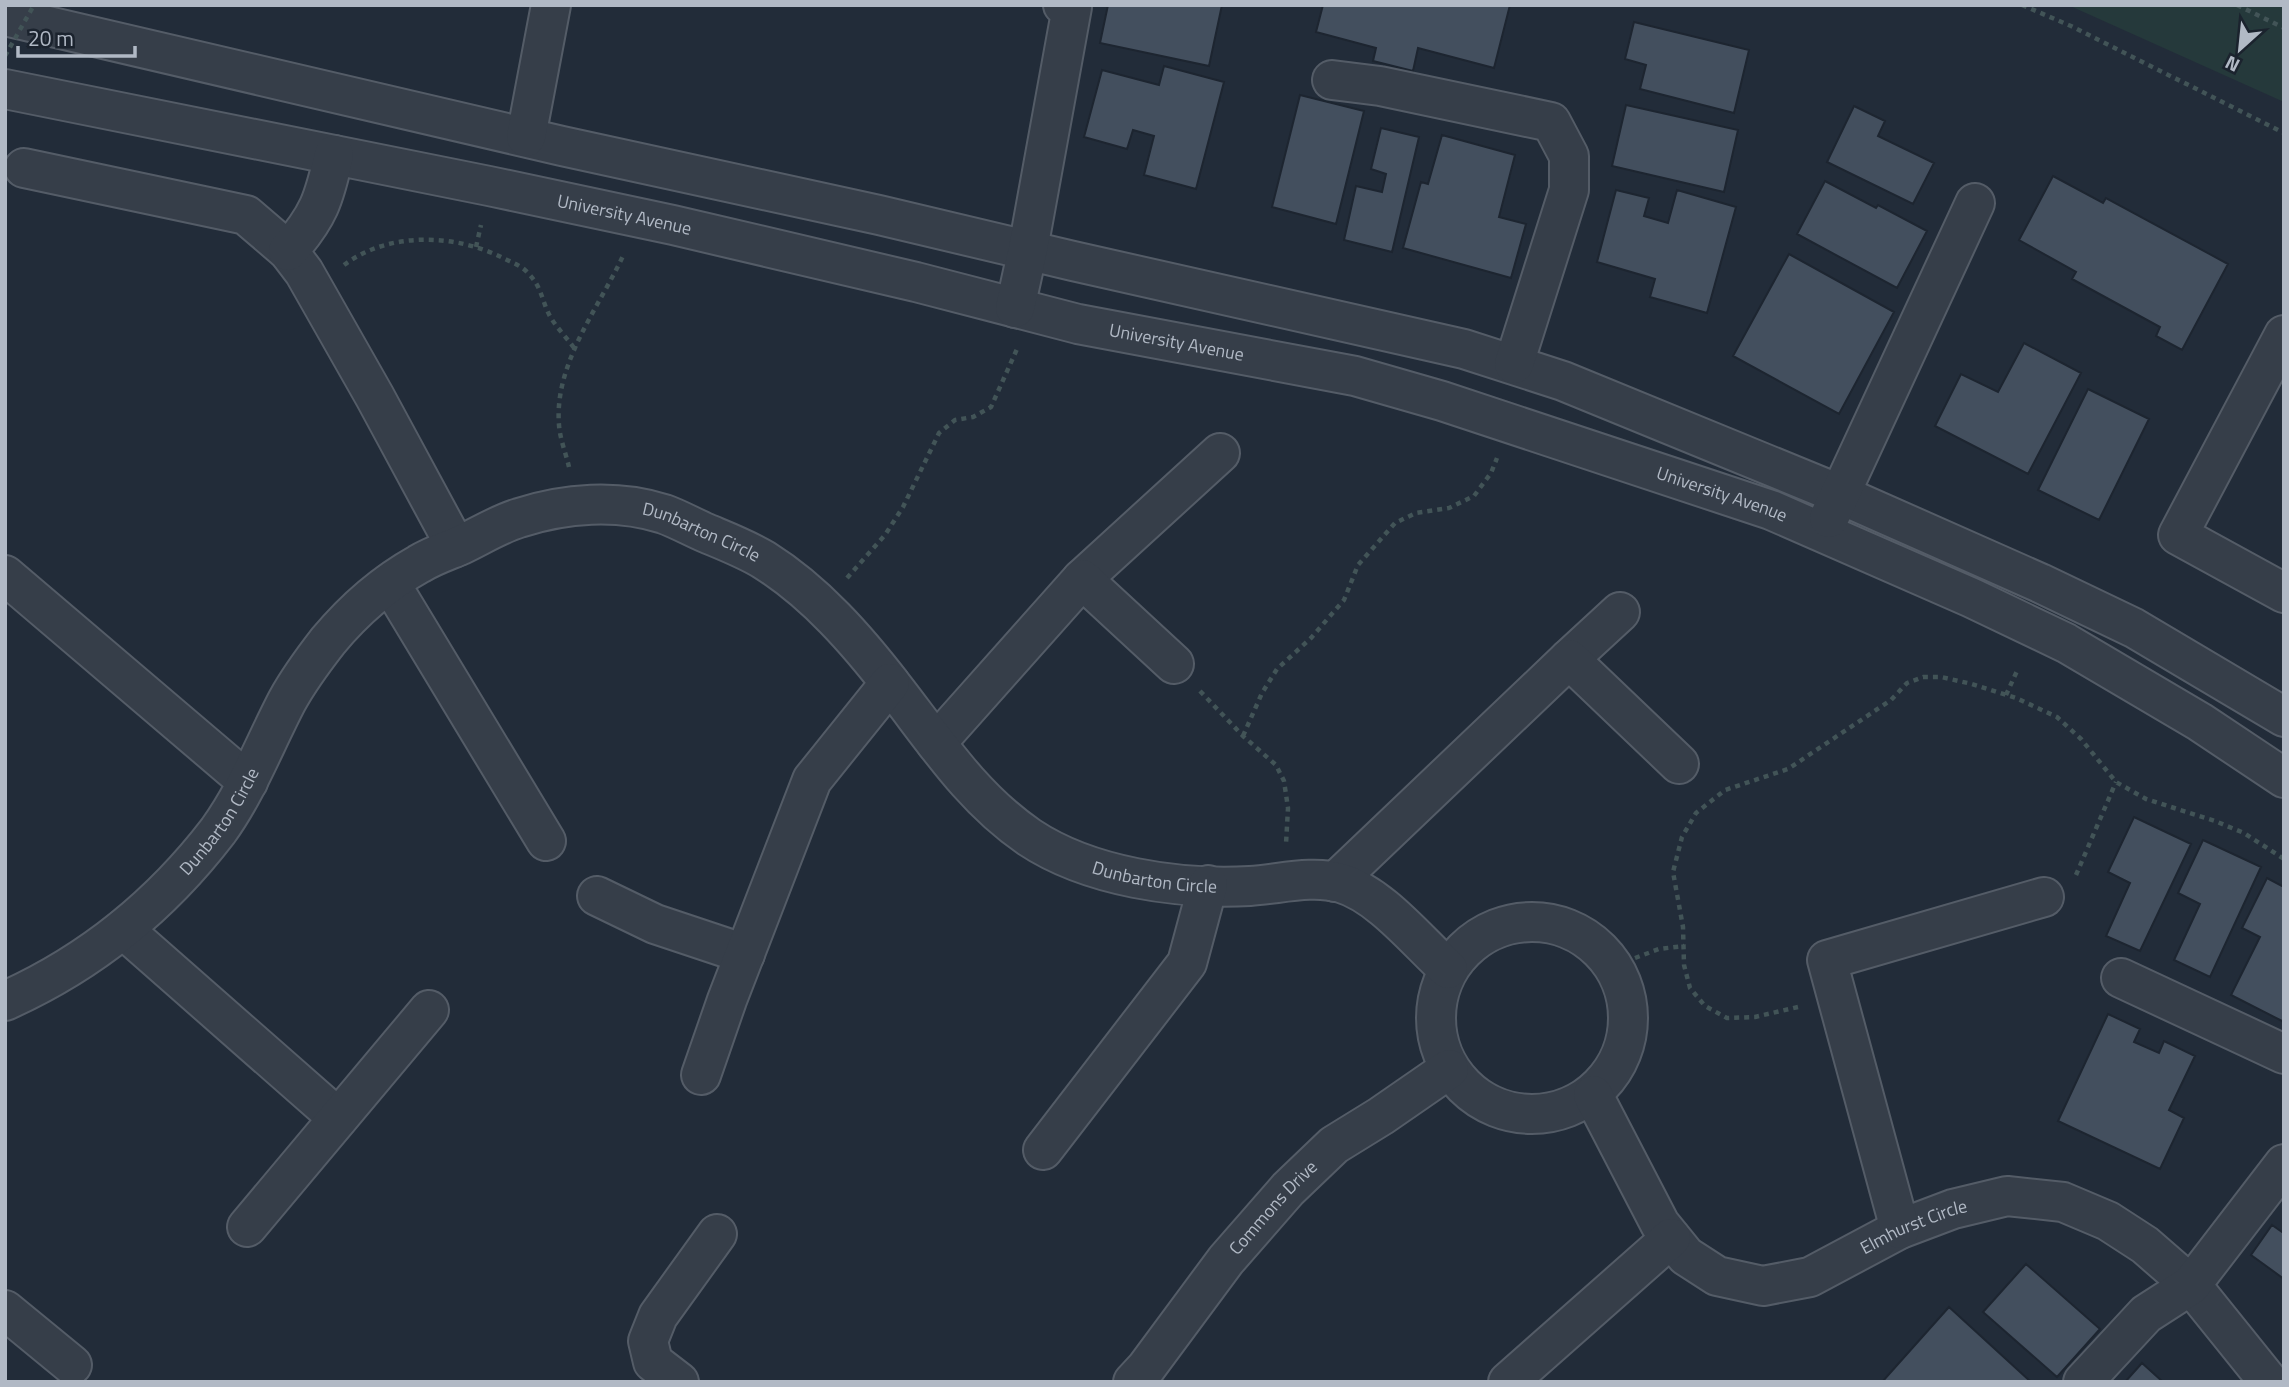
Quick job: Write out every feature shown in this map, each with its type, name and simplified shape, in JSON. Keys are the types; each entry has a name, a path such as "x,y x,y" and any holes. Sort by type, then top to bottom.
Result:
{"street":[{"path":"526,137 551,5"},
{"path":"1017,325 1028,249 1072,7 1063,5"},
{"path":"5,16 1464,349 1514,364 1563,381 1839,494 2040,583 2134,628 2284,716"},
{"path":"1332,80 1380,86 1551,122 1569,156 1569,190 1514,364"},
{"name":"University Avenue","path":"5,89 673,225 916,282 1017,325 1078,324 1355,376 1513,422 1771,510 1972,598 2066,643 2200,722 2284,778"},
{"path":"288,251 302,236 320,208 334,155"},
{"path":"24,168 246,215 288,251 304,272 375,397 456,547"},
{"path":"1822,532 1975,203"},
{"path":"2282,588 2178,535 2284,335"},
{"path":"936,743 1082,579 1220,453"},
{"name":"Dunbarton Circle","path":"5,1001 84,958 123,929 174,883 220,828 248,782 289,697 327,642 352,615 390,583 420,563 515,519 562,506 607,504 662,514 758,556 793,579 822,607 890,683 976,792 1002,817 1035,841 1070,859 1118,874 1164,884 1246,886 1318,879 1335,882 1361,892 1390,914 1448,969"},
{"path":"5,575 248,782"},
{"path":"1082,579 1174,664"},
{"path":"390,583 547,841"},
{"path":"1335,882 1620,612"},
{"path":"1569,659 1679,764"},
{"path":"701,1075 813,780 890,683"},
{"path":"1043,1150 1187,963 1208,885"},
{"path":"597,896 655,924 745,954"},
{"path":"1900,1229 1827,960 2044,897"},
{"path":"1533,921 1567,927 1596,945 1617,971 1628,1004 1628,1038 1615,1070 1593,1095 1556,1113 1515,1114 1477,1099 1449,1069 1438,1045 1435,1019 1438,993 1448,969 1470,943 1499,927 1533,921"},
{"path":"123,929 338,1118"},
{"path":"2121,978 2284,1054"},
{"path":"247,1227 429,1010"},
{"name":"Commons Drive","path":"1133,1382 1226,1260 1288,1189 1334,1145 1449,1069"},
{"name":"Elmhurst Circle","path":"1593,1095 1660,1224 1686,1256 1717,1276 1763,1286 1810,1277 1900,1229 1953,1209 2007,1196 2063,1202 2108,1221 2145,1245 2191,1285 2269,1382"},
{"path":"2083,1382 2146,1314 2191,1285 2284,1164"},
{"path":"679,1382 653,1362 648,1340 658,1316 717,1234"},
{"path":"1508,1382 1671,1238"},
{"path":"5,1310 72,1365"}],"path":[{"path":"5,56 34,5"},
{"path":"2022,5 2071,26 2284,133"},
{"path":"2237,5 2284,28"},
{"path":"476,247 481,225"},
{"path":"313,289 351,260 384,246 420,239 461,242 492,252 525,269 540,287 551,317 575,348"},
{"path":"579,505 559,427 559,390 575,348 624,256"},
{"path":"822,607 885,535 939,433 955,421 973,417 991,407 1017,325"},
{"path":"1243,736 1262,693 1277,669 1311,638 1344,600 1358,565 1395,523 1416,513 1449,508 1474,496 1491,474 1497,457"},
{"path":"1174,664 1243,736 1276,765 1289,808 1282,883"},
{"path":"2006,695 2017,671"},
{"path":"1837,997 1755,1017 1727,1018 1705,1006 1690,988 1684,965 1681,905 1673,872 1682,837 1696,813 1726,790 1788,769 1891,700 1907,683 1923,677 1941,677 2006,695 2056,717 2081,739 2116,782 2146,799 2244,832 2284,859"},
{"path":"2044,897 2072,884 2116,782"},
{"path":"1635,958 1659,949 1684,946"}],"green space":[{"path":"2068,5 2284,5 2284,102"}],"building":[{"path":"1108,5 1222,5 1209,66 1100,43"},
{"path":"1323,5 1510,5 1494,68 1418,48 1413,71 1373,61 1376,48 1316,32"},
{"path":"1634,22 1749,50 1734,113 1640,89 1646,65 1625,59"},
{"path":"1164,66 1224,82 1196,189 1144,175 1154,136 1133,130 1127,149 1084,137 1102,70 1159,85"},
{"path":"1300,95 1364,111 1336,224 1272,207"},
{"path":"1626,105 1738,130 1724,192 1612,166"},
{"path":"1854,106 1885,121 1878,136 1934,163 1913,204 1827,162"},
{"path":"1381,128 1419,137 1392,252 1344,240 1356,186 1382,192 1386,174 1371,169"},
{"path":"1442,135 1515,155 1499,217 1526,224 1511,278 1403,248 1421,182 1428,184"},
{"path":"2053,176 2103,203 2106,198 2228,264 2182,350 2156,336 2160,327 2072,279 2076,272 2019,240"},
{"path":"1825,181 1927,231 1897,288 1797,234"},
{"path":"1616,190 1649,198 1644,216 1668,223 1677,190 1736,207 1707,313 1650,297 1655,279 1597,262"},
{"path":"1789,254 1894,312 1839,414 1733,356"},
{"path":"2024,343 2081,373 2028,474 1935,426 1961,374 1998,392"},
{"path":"2088,389 2149,419 2099,520 2038,490"},
{"path":"2134,817 2191,844 2140,951 2106,936 2130,883 2108,872"},
{"path":"2203,840 2261,867 2210,977 2174,960 2200,904 2178,893"},
{"path":"2267,878 2284,887 2284,1022 2231,995 2260,937 2242,928"},
{"path":"2108,1014 2140,1029 2134,1042 2159,1053 2164,1041 2195,1056 2169,1110 2184,1118 2160,1169 2058,1121"},
{"path":"2272,1225 2282,1232 2284,1230 2284,1279 2251,1255"},
{"path":"2026,1264 2100,1329 2057,1377 1983,1312"},
{"path":"1949,1307 2031,1382 1882,1382"},
{"path":"2142,1363 2163,1382 2125,1382"}]}
